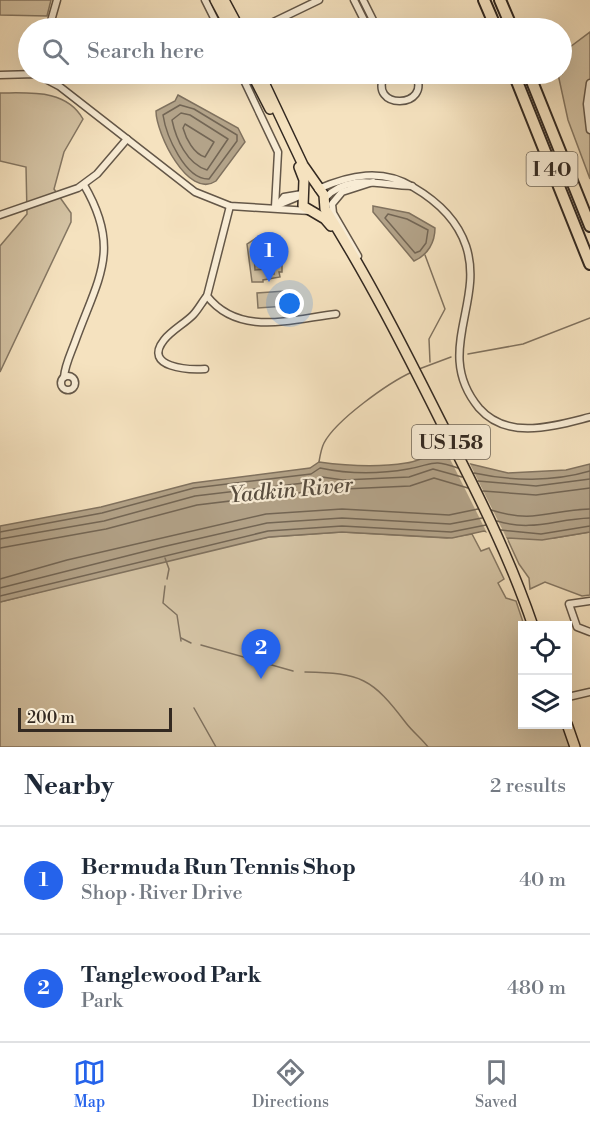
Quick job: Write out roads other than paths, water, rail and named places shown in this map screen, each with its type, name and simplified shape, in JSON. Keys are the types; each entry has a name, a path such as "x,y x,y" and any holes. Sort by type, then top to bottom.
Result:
{"highway":[{"path":"484,0 492,18"},
{"path":"500,0 508,18"},
{"name":"I 40","path":"518,84 590,264"},
{"name":"I 40","path":"533,84 590,226"}],"main road":[{"path":"217,0 225,18"},
{"path":"224,0 232,18"},
{"path":"257,84 299,165 304,180 302,203 312,211 324,201 292,142 265,84"},
{"path":"303,193 312,188 318,189"},
{"name":"US 158","path":"324,201 340,237 388,315 513,569 531,621"},
{"name":"US 158","path":"312,211 325,219 340,237"},
{"path":"569,729 575,747"}],"street":[{"path":"52,18 57,0"},
{"path":"205,0 214,18"},
{"path":"217,0 230,18"},
{"path":"282,18 319,0"},
{"path":"354,0 363,18"},
{"path":"363,0 372,18"},
{"path":"0,75 18,74"},
{"path":"590,83 587,104 590,129"},
{"path":"55,84 128,139 186,187 230,206 312,211"},
{"path":"246,84 278,152 275,207"},
{"path":"382,84 383,91 390,99 399,102 408,100 416,93 418,84"},
{"path":"0,215 63,195 84,184 128,139"},
{"path":"318,189 342,180 371,175 399,179 439,204 456,224 466,247 470,268 458,356 463,383 471,398 495,420 512,427 542,429 590,417"},
{"path":"324,201 347,184 373,182 412,186"},
{"path":"373,182 342,192 334,198 332,206 376,295"},
{"path":"64,377 100,278 105,255 101,220 84,184"},
{"path":"275,207 303,193"},
{"path":"205,369 173,368 165,363 159,351 166,338 191,317 207,296 230,206"},
{"path":"207,296 220,310 247,322 258,323 336,314"},
{"path":"590,601 569,604 577,627 590,632"},
{"path":"572,696 590,692"}],"water":[{"path":"178,95 238,128 245,142 216,181 205,184 195,181 185,173 161,134 156,111 175,101"},
{"path":"373,206 409,213 435,228 434,238 427,252 414,261 373,212"},
{"path":"263,254 264,261 273,261 274,274 268,274 267,269 255,270 254,255"},
{"name":"Yadkin River","path":"433,455 508,473 566,470 590,464 590,532 542,540 507,538 484,531 452,538 342,532 269,537 0,602 0,526 101,507 193,483 310,468 319,462 384,466"}],"waterway":[{"path":"425,255 445,309 429,339 430,362"},
{"path":"468,354 523,344 590,318"},
{"path":"419,369 451,357"},
{"name":"Yadkin River","path":"319,462 324,443 339,424 377,393 412,372"},
{"path":"165,558 169,569 167,579"},
{"path":"165,586 163,603 177,615 181,641"},
{"path":"181,638 191,643"},
{"path":"201,645 293,671"},
{"path":"305,672 340,674 364,681 374,687 428,747"},
{"path":"194,708 216,747"}],"place":[{"name":"Bermuda Run Tennis Shop","path":"269,282"},
{"name":"Tanglewood Park","path":"261,679"}]}
